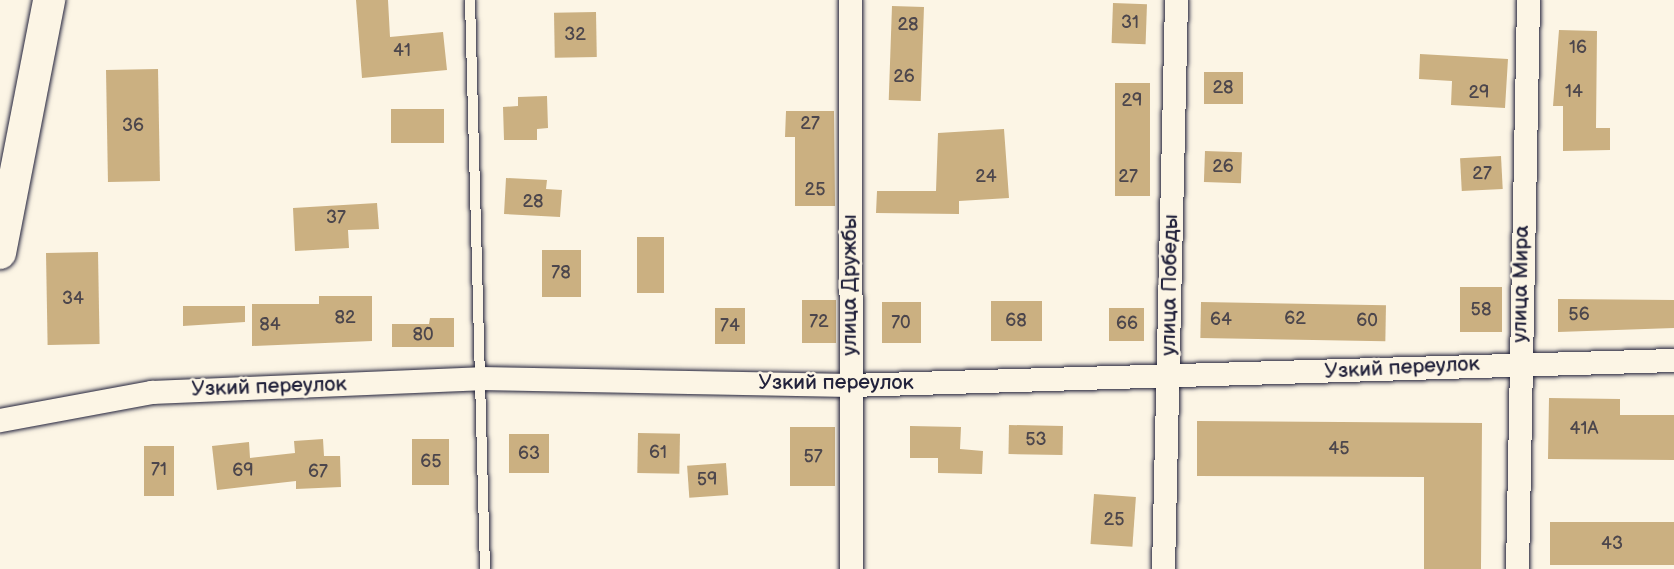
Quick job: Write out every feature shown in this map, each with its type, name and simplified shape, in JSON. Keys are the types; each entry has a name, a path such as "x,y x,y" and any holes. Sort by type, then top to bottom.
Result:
{"street":[{"path":"0,253 49,0"},
{"name":"улица Дружбы","path":"850,0 851,569"},
{"name":"улица Победы","path":"1163,569 1176,0"},
{"name":"улица Мира","path":"1517,569 1528,0"},
{"name":"Узкий переулок","path":"0,420 151,392 480,378 850,385 1168,379 1520,362 1674,360"}],"lane":[{"path":"470,0 485,569"}],"building":[{"path":"356,0 388,0 390,37 443,32 447,70 362,78"},
{"path":"1113,3 1147,4 1146,44 1112,43"},
{"path":"892,6 924,7 921,101 889,100"},
{"path":"596,12 597,57 555,58 554,13"},
{"path":"1559,30 1597,31 1596,128 1610,128 1610,150 1563,151 1563,106 1553,106"},
{"path":"1420,54 1508,59 1505,108 1451,105 1452,81 1419,79"},
{"path":"158,69 160,181 108,182 106,70"},
{"path":"1204,72 1243,72 1243,104 1204,104"},
{"path":"1115,83 1150,83 1150,196 1115,196"},
{"path":"547,96 548,128 537,129 537,140 504,140 503,107 518,106 518,97"},
{"path":"391,109 444,109 444,143 391,143"},
{"path":"786,111 834,111 835,206 795,206 795,137 785,137"},
{"path":"1004,129 1009,198 959,201 959,214 876,213 877,191 936,191 938,133"},
{"path":"1205,151 1242,152 1241,183 1204,182"},
{"path":"1501,156 1503,189 1462,191 1460,158"},
{"path":"506,178 547,180 546,189 562,190 560,217 504,214"},
{"path":"377,203 379,229 348,230 349,248 295,251 293,208"},
{"path":"637,237 664,237 664,293 637,293"},
{"path":"542,250 581,250 581,297 542,297"},
{"path":"98,252 100,344 48,345 46,253"},
{"path":"1460,287 1502,287 1502,332 1460,332"},
{"path":"319,296 372,296 372,341 252,346 252,304 319,304"},
{"path":"1558,299 1674,300 1674,328 1558,332"},
{"path":"802,300 836,300 836,343 802,343"},
{"path":"991,301 1042,301 1042,341 991,341"},
{"path":"882,302 921,302 921,343 882,343"},
{"path":"1201,302 1386,305 1385,341 1200,338"},
{"path":"183,306 245,306 245,322 183,326"},
{"path":"715,308 745,308 745,344 715,344"},
{"path":"1109,308 1144,308 1144,341 1109,341"},
{"path":"430,318 454,318 454,347 392,347 392,324 429,324"},
{"path":"1549,398 1620,399 1620,415 1674,415 1674,460 1548,459"},
{"path":"1197,421 1482,423 1481,569 1424,569 1424,477 1197,476"},
{"path":"1009,425 1063,426 1062,455 1008,454"},
{"path":"910,426 961,427 960,449 983,451 982,474 938,473 938,458 910,458"},
{"path":"790,427 835,427 835,486 790,486"},
{"path":"638,433 680,434 679,474 637,473"},
{"path":"509,434 549,434 549,473 509,473"},
{"path":"323,439 324,456 340,456 341,487 296,489 296,481 217,490 212,446 249,442 250,458 295,453 294,441"},
{"path":"412,439 449,439 449,485 412,485"},
{"path":"144,446 174,446 174,496 144,496"},
{"path":"726,463 728,495 689,498 687,466"},
{"path":"1094,494 1136,497 1132,547 1091,544"},
{"path":"1550,522 1674,522 1674,565 1550,565"}]}
